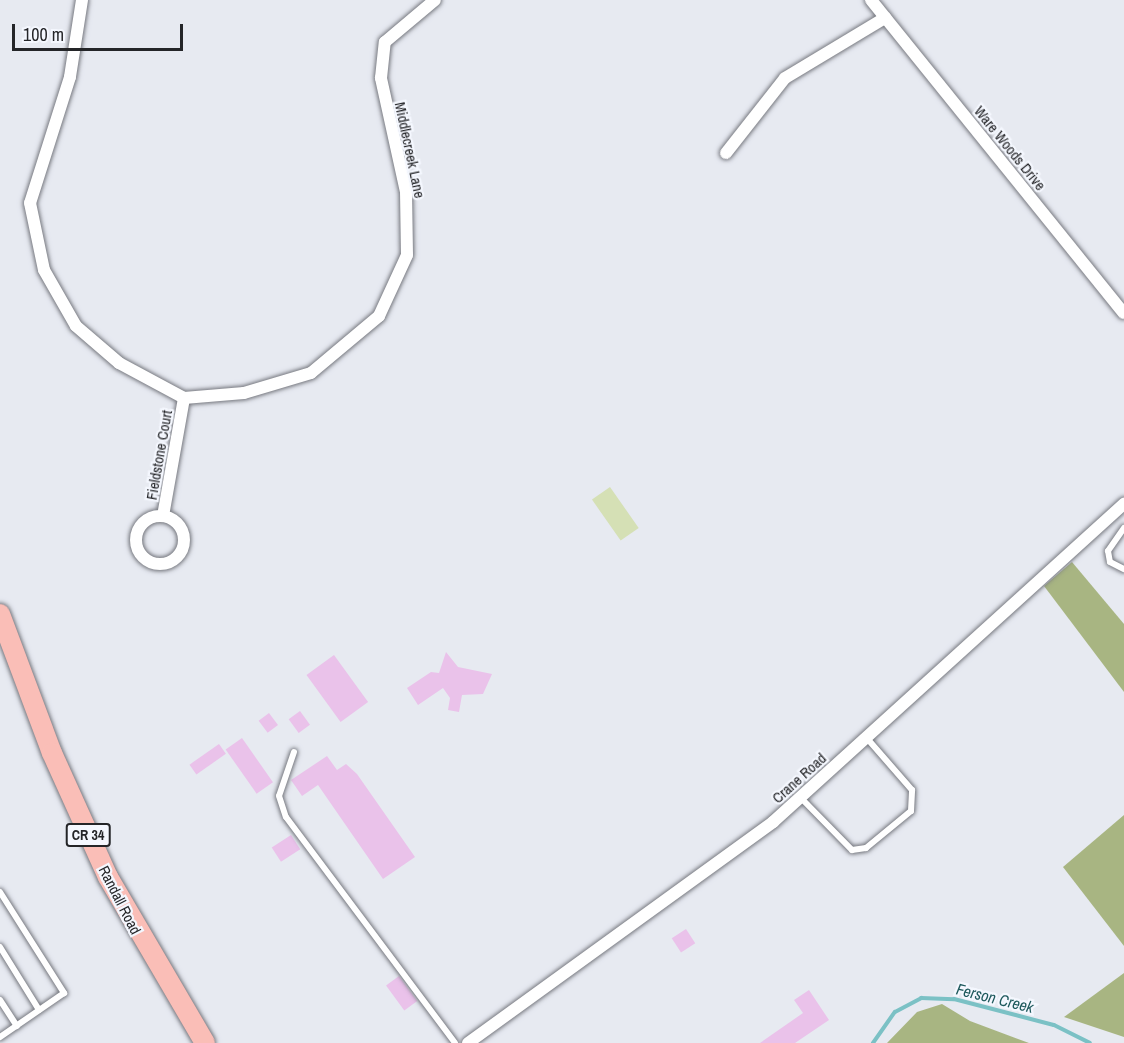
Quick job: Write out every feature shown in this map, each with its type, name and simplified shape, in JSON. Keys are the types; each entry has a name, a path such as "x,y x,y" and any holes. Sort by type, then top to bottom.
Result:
{"main road":[{"name":"Randall Road","path":"0,614 52,753 108,877 205,1043"}],"street":[{"path":"82,0 70,77 30,203 44,270 76,326 119,363 184,398"},
{"name":"Middlecreek Lane","path":"184,398 244,393 311,373 379,316 407,255 406,192 381,78 385,42 435,0"},
{"name":"Ware Woods Drive","path":"872,1 1124,313"},
{"path":"726,153 785,78 885,18"},
{"name":"Fieldstone Court","path":"163,516 184,398"},
{"name":"Crane Road","path":"468,1043 800,797 1124,504"},
{"name":"Fieldstone Court","path":"163,516 181,528 184,543 172,561 156,564 142,557 137,533 147,520 163,516"}],"lane":[{"path":"1124,528 1108,551 1110,562 1124,569"},
{"path":"800,797 852,850 866,848 911,811 912,790 866,737"},
{"path":"294,752 279,796 286,817 455,1043"},
{"path":"0,892 64,993 0,1037"},
{"path":"0,947 39,1010"},
{"path":"0,1000 17,1026"}],"green space":[{"path":"610,487 639,528 621,541 592,500"},
{"path":"1072,562 1124,624 1124,692 1044,586"},
{"path":"1124,815 1124,946 1063,867"},
{"path":"1124,973 1124,1037 1064,1017"},
{"path":"942,1004 970,1021 1029,1043 887,1043 917,1012"}],"building":[{"path":"446,652 458,667 492,674 483,694 462,695 459,712 448,710 450,698 443,688 418,705 407,688 431,672 439,673"},
{"path":"334,655 368,702 341,722 306,675"},
{"path":"300,711 310,725 299,733 289,719"},
{"path":"269,713 278,725 268,733 259,721"},
{"path":"242,738 273,782 257,794 226,749"},
{"path":"219,744 226,754 196,774 190,765"},
{"path":"327,756 337,770 346,764 357,774 415,857 383,879 318,785 302,796 291,780"},
{"path":"291,835 300,849 281,862 272,848"},
{"path":"686,929 695,943 681,953 672,938"},
{"path":"399,976 417,1001 404,1010 386,985"},
{"path":"809,990 829,1020 795,1043 760,1043 803,1013 794,1000"}],"waterway":[{"name":"Ferson Creek","path":"873,1043 895,1012 921,998 954,999 1054,1025 1090,1043"}]}
